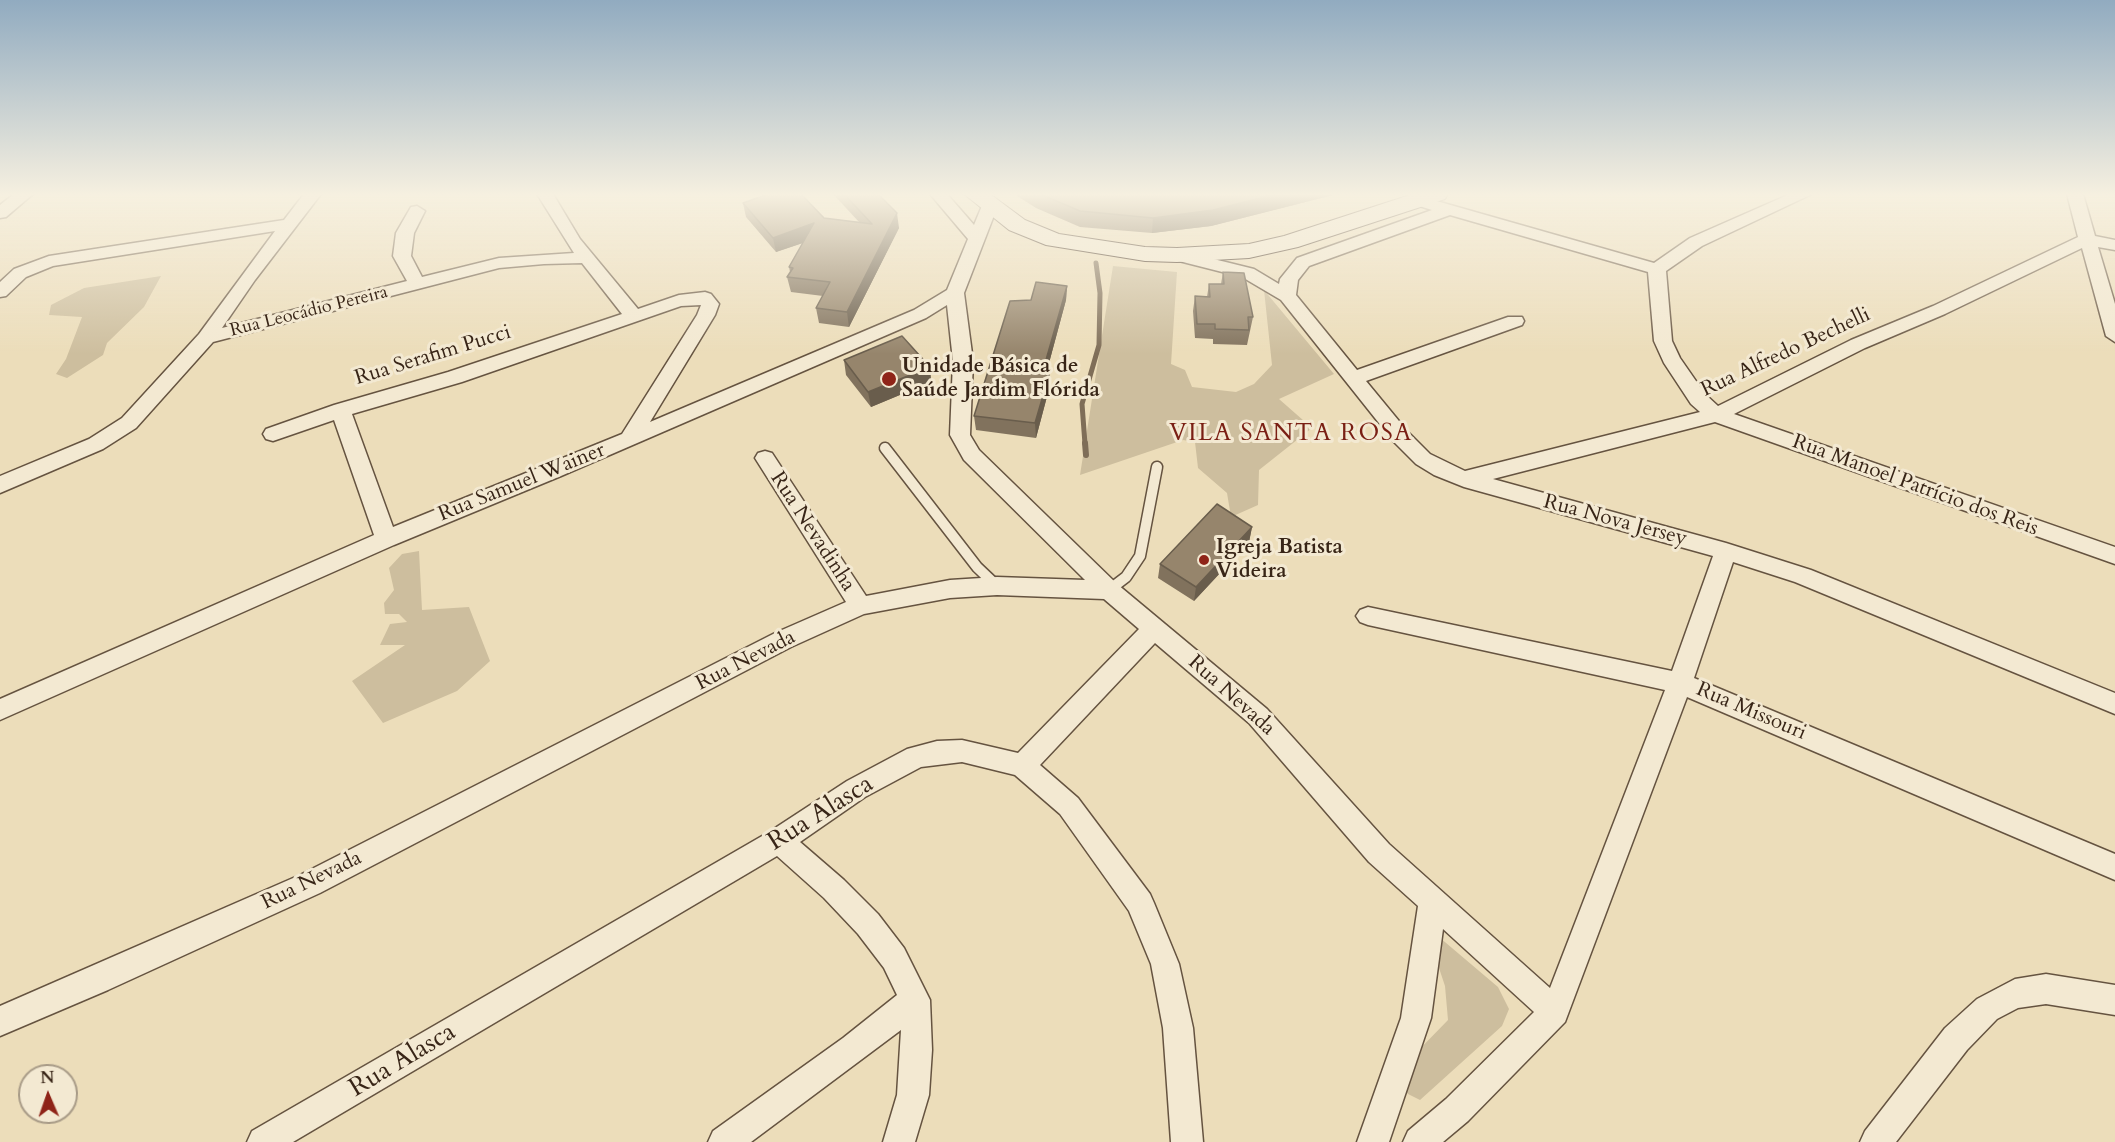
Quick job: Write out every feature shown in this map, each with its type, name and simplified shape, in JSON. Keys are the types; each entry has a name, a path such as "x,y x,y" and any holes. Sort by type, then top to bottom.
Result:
{"main road":[{"path":"1101,247 1145,254 1177,255 1249,251 1268,247"}],"street":[{"path":"0,292 20,273 50,261 139,247"},
{"path":"0,485 96,444 129,423 206,338 272,247"},
{"path":"403,247 402,256 417,284"},
{"path":"579,247 633,315"},
{"path":"974,247 955,293 962,338 960,435 964,445 1109,590"},
{"path":"1177,255 1248,273 1265,283 1288,287 1304,262 1336,247"},
{"path":"1586,247 1657,269"},
{"path":"1657,269 1688,247"},
{"name":"Rua Alfredo Bechelli","path":"1464,479 1716,415 1858,344 1949,305 2070,247"},
{"path":"2089,247 2115,336"},
{"name":"Rua Leocádio Pereira","path":"206,338 499,263 588,258"},
{"path":"1657,269 1663,340 1688,386 1716,415"},
{"name":"Rua Nova Jersey","path":"1288,287 1354,378 1401,437 1423,459 1464,479 1726,551 1902,615 2115,704"},
{"name":"Rua Samuel Wainer","path":"0,710 386,539 876,335 920,314 955,293"},
{"name":"Rua Serafim Pucci","path":"386,539 341,410 455,377 633,315 692,298 705,298 710,304 629,439"},
{"path":"1354,378 1515,321"},
{"path":"273,434 341,410"},
{"name":"Rua Manoel Patrício dos Reis","path":"1716,415 2115,556"},
{"name":"Rua Nevadinha","path":"765,458 860,606"},
{"path":"1419,1142 1457,1110 1555,1012 1607,885 1726,551"},
{"name":"Rua Nevada","path":"0,1021 98,980 310,884 783,640 860,606 950,589 997,586 1109,590 1258,716 1379,854 1555,1012"},
{"name":"Rua Missouri","path":"1368,616 1681,682 2115,867"},
{"path":"1023,766 1154,629"},
{"name":"Rua Alasca","path":"263,1142 779,841 856,789 916,758 937,752 962,752 983,754 1023,766 1069,806 1140,903 1165,964 1176,1018 1187,1142"},
{"path":"779,841 834,889 868,924 894,958 915,1000 917,1050 912,1095 899,1142"},
{"path":"1373,1142 1416,1018 1432,903"},
{"path":"1876,1142 1956,1039 1988,1009 2015,994 2046,989 2115,999"},
{"path":"724,1142 854,1049 915,1000"}],"lane":[{"path":"885,448 977,567 997,586"},
{"path":"1109,590 1126,577 1140,556 1157,467"}],"shaded area":[{"path":"1113,266 1177,272 1171,364 1185,370 1192,387 1236,392 1254,384 1272,365 1264,290 1334,374 1279,399 1312,428 1259,470 1258,505 1231,517 1227,493 1198,468 1195,442 1183,440 1080,475"},
{"path":"161,276 144,307 107,343 103,355 67,378 56,374 66,359 82,317 49,315 51,305 84,288"},
{"path":"419,551 422,610 469,607 490,661 457,691 383,723 352,681 405,645 380,645 390,624 407,622 399,614 385,614 384,603 394,590 389,568 402,554"},
{"path":"1439,937 1498,987 1509,1009 1502,1026 1420,1100 1408,1094 1399,1082 1411,1058 1448,1020 1445,986 1439,968"}],"building":[{"path":"800,247 880,247 847,312 816,308 830,282 787,277 793,268 789,267"},
{"path":"1223,272 1244,273 1253,317 1248,317 1249,330 1215,329 1215,324 1197,324 1195,296 1210,297 1209,284 1224,284"},
{"path":"1036,282 1067,286 1042,374 1049,375 1035,423 974,416 1010,301 1031,300"},
{"path":"902,336 930,367 868,392 844,360"},
{"name":"Igreja Batista Videira","path":"1217,504 1252,527 1196,587 1160,564"}],"waterway":[{"path":"1085,444 1082,404 1099,345 1100,293 1096,263"},
{"path":"1085,443 1086,455"}],"place":[{"name":"Unidade Básica de Saúde Jardim Flórida","path":"889,379"},
{"name":"Igreja Batista Videira","path":"1204,560"}],"district":[{"name":"VILA SANTA ROSA","path":"1291,434"}]}
